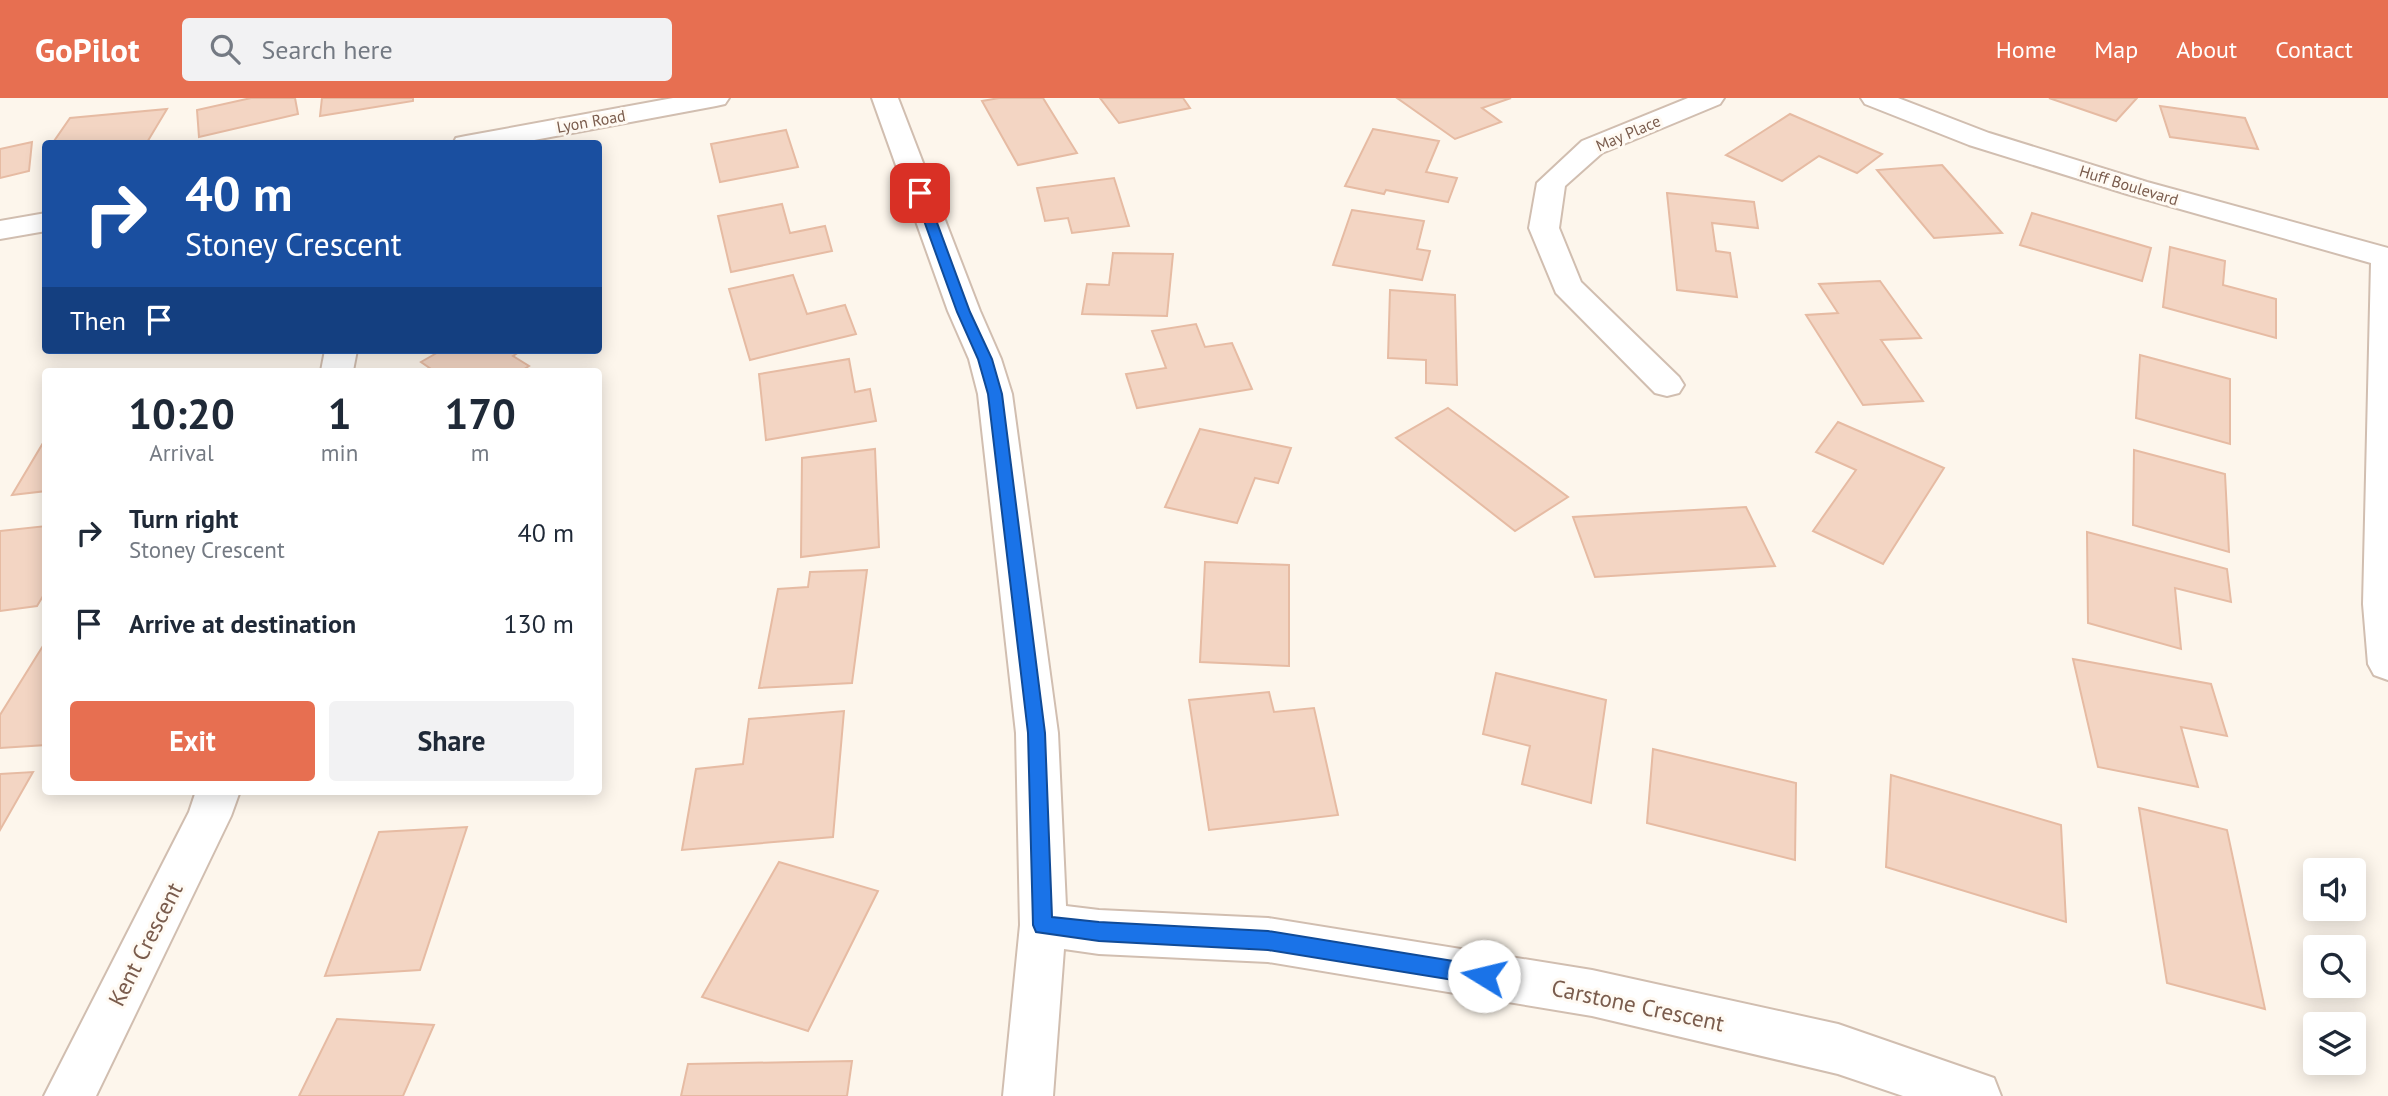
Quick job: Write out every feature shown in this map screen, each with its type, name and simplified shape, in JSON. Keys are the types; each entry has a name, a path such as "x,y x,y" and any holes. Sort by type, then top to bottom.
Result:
{"street":[{"name":"Lyon Road","path":"488,140 716,98"},
{"path":"885,98 964,312 985,359 995,394 1037,733 1043,925 1028,1096"},
{"name":"May Place","path":"1667,385 1567,286 1544,228 1551,184 1592,147 1711,98"},
{"name":"Huff Boulevard","path":"1874,98 1979,139 2124,184 2387,258"},
{"path":"0,230 42,223"},
{"path":"2387,258 2382,604 2388,664"},
{"name":"Kent Crescent","path":"69,1096 209,816 217,795"},
{"name":"Carstone Crescent","path":"1043,925 1099,932 1268,940 1592,993 1838,1049 1976,1096"}],"building":[{"path":"251,98 295,98 298,114 199,137 197,110"},
{"path":"322,98 413,98 413,101 320,116"},
{"path":"999,98 1043,98 1077,153 1018,165 982,101"},
{"path":"1100,98 1183,98 1190,108 1119,123"},
{"path":"1397,98 1511,98 1482,108 1501,122 1455,139"},
{"path":"2049,98 2137,98 2116,121"},
{"path":"2160,106 2245,118 2258,149 2170,137"},
{"path":"167,109 148,140 55,140 70,118"},
{"path":"1790,114 1882,154 1857,173 1819,156 1782,181 1726,155"},
{"path":"1373,129 1439,141 1426,172 1457,178 1448,202 1386,190 1384,194 1345,186"},
{"path":"786,130 798,167 720,182 711,144"},
{"path":"32,142 29,171 0,178 0,149"},
{"path":"1942,165 2002,233 1934,238 1877,170"},
{"path":"1114,178 1129,226 1072,233 1068,218 1045,221 1037,188"},
{"path":"1667,193 1754,202 1758,228 1712,223 1716,251 1730,253 1737,297 1677,290"},
{"path":"782,204 790,233 825,226 832,251 731,272 718,216"},
{"path":"1352,210 1424,221 1417,249 1430,251 1422,280 1333,265"},
{"path":"2032,213 2151,248 2142,281 2020,245"},
{"path":"2170,247 2225,261 2223,285 2276,299 2276,338 2163,307"},
{"path":"1113,253 1173,254 1167,316 1082,314 1087,284 1109,285"},
{"path":"793,275 807,314 845,305 856,334 750,360 729,289"},
{"path":"1880,281 1921,338 1881,340 1923,401 1863,405 1806,315 1838,313 1819,284"},
{"path":"1390,290 1455,295 1457,385 1426,383 1426,360 1388,358"},
{"path":"1196,324 1205,347 1232,343 1252,389 1137,408 1126,374 1166,368 1152,331"},
{"path":"435,354 516,354 513,356 529,366 430,368 421,362"},
{"path":"2140,355 2230,379 2230,444 2136,418"},
{"path":"849,359 855,392 870,389 876,421 766,440 759,374"},
{"path":"1448,408 1568,497 1515,531 1396,438"},
{"path":"1838,422 1944,468 1883,564 1813,531 1856,470 1816,452"},
{"path":"1200,429 1291,448 1278,483 1255,478 1237,523 1165,507"},
{"path":"42,445 42,491 12,495"},
{"path":"875,449 879,547 801,557 802,458"},
{"path":"2134,450 2225,474 2229,552 2133,525"},
{"path":"1746,507 1775,566 1595,577 1573,517"},
{"path":"42,526 42,598 37,606 0,611 0,531"},
{"path":"2087,532 2227,569 2231,602 2175,588 2181,649 2088,623"},
{"path":"1205,562 1289,565 1289,666 1200,662"},
{"path":"867,570 852,683 759,688 778,589 808,587 810,572"},
{"path":"42,647 42,745 0,748 0,715"},
{"path":"2073,659 2211,684 2227,736 2181,727 2198,787 2098,767"},
{"path":"1496,673 1606,700 1591,803 1522,784 1530,746 1483,734"},
{"path":"1269,692 1274,712 1314,708 1338,815 1209,830 1189,700"},
{"path":"844,711 833,837 682,850 696,769 743,764 749,719"},
{"path":"1653,749 1796,783 1795,860 1647,823"},
{"path":"33,772 0,830 0,774"},
{"path":"1891,775 2061,825 2066,922 1886,867"},
{"path":"2139,808 2227,830 2265,1009 2167,983"},
{"path":"467,827 420,970 325,976 379,832"},
{"path":"779,862 878,891 808,1031 702,997"},
{"path":"337,1019 434,1025 403,1096 299,1096"},
{"path":"852,1061 847,1096 681,1096 688,1064"}],"route":[{"path":"920,193 964,312 985,359 995,394 1037,733 1043,925 1099,932 1268,940 1484,976"}]}
